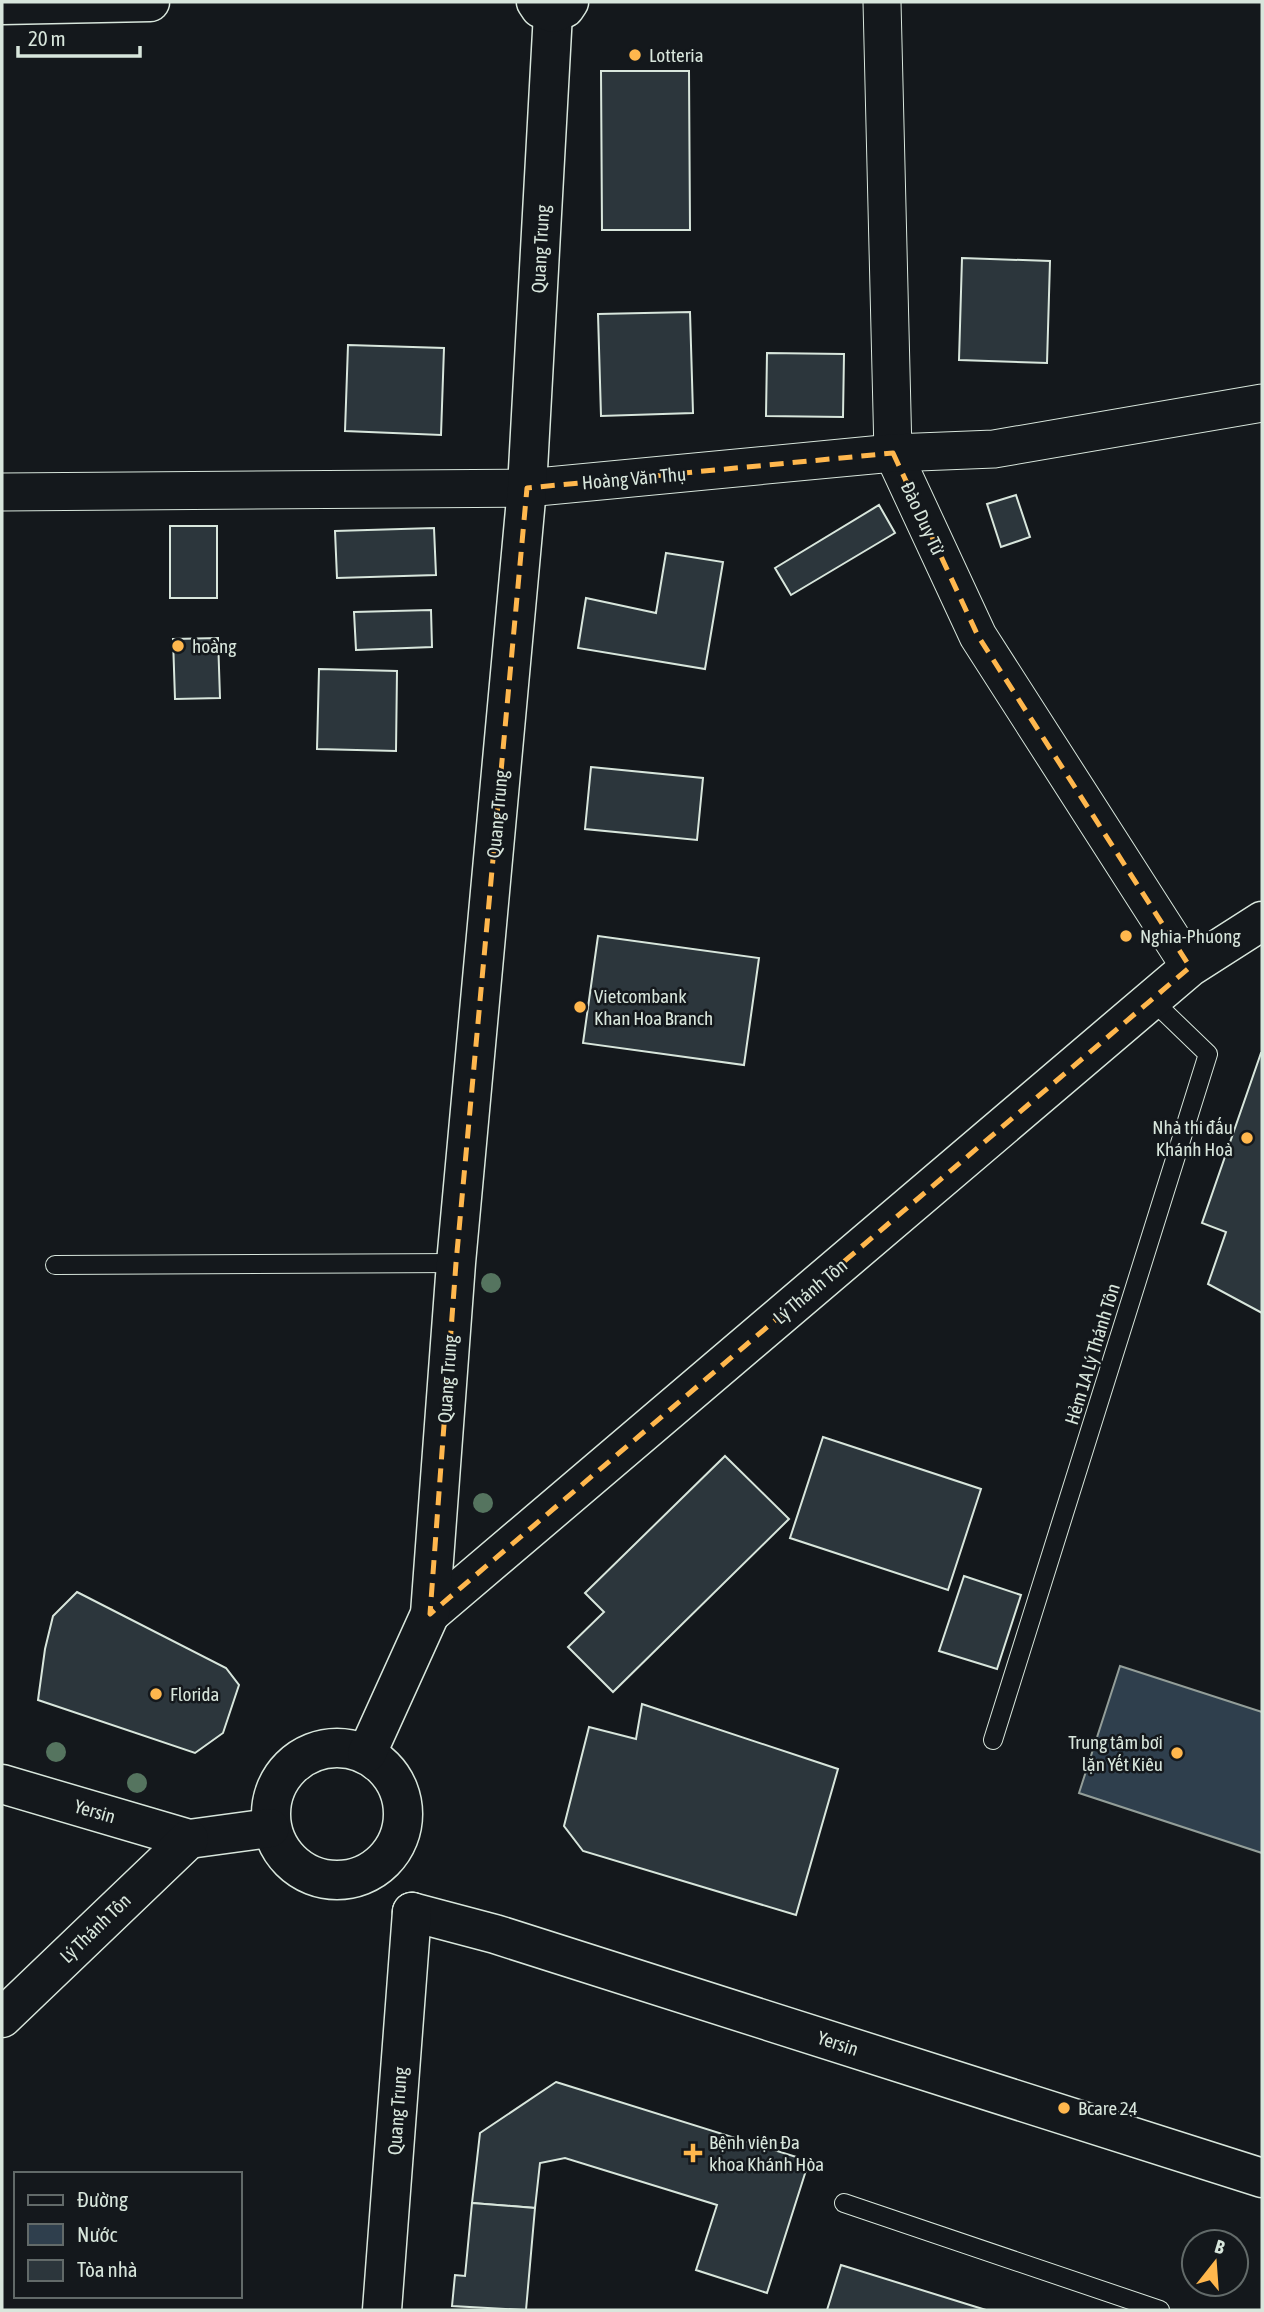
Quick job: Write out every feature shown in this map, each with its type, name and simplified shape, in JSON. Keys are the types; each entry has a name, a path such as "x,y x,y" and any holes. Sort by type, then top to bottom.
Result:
{"street":[{"path":"2,5 150,2"},
{"name":"Đào Duy Từ","path":"882,2 893,453 978,636 1190,967"},
{"name":"Quang Trung","path":"430,1614 456,1264 527,488 553,5"},
{"name":"Hoàng Văn Thụ","path":"2,492 527,488 893,453 994,449 1262,403"},
{"name":"Lý Thánh Tôn","path":"430,1614 1190,967 1262,921"},
{"path":"367,1753 430,1614"},
{"path":"330,1748 367,1753 391,1775 401,1796 404,1818 397,1844 381,1865 358,1877 331,1880 306,1872 290,1861 270,1828 271,1804 277,1785 289,1768 307,1755 330,1748"},
{"name":"Yersin","path":"2,1784 188,1839"},
{"path":"188,1839 270,1828"},
{"name":"Lý Thánh Tôn","path":"2,2018 188,1839"},
{"path":"381,1865 412,1912"},
{"name":"Quang Trung","path":"382,2310 412,1912"},
{"name":"Yersin","path":"412,1912 495,1934 1262,2178"}],"lane":[{"name":"Hẻm 1A Lý Thánh Tôn","path":"993,1740 1208,1054 1152,1000"},
{"path":"55,1265 456,1264"},
{"path":"844,2203 1160,2310"}],"highlighted area":[{"path":"893,453 978,636 1190,967 430,1614 456,1263 527,488"}],"water":[{"name":"Trung tâm bơi lặn Yết Kiêu","path":"1120,1666 1262,1712 1262,1853 1079,1793"}],"building":[{"path":"601,71 689,71 690,230 602,230"},
{"path":"962,258 1050,261 1047,363 959,360"},
{"path":"690,312 693,413 601,416 598,314"},
{"path":"348,345 444,348 441,435 345,431"},
{"path":"767,353 844,354 843,417 766,416"},
{"path":"1016,495 1030,537 1001,547 987,504"},
{"path":"879,505 895,533 791,595 775,568"},
{"path":"170,526 217,526 217,598 170,598"},
{"path":"434,528 436,575 337,578 335,531"},
{"path":"666,553 723,562 705,669 578,648 586,598 656,613"},
{"path":"431,610 432,647 356,650 354,612"},
{"path":"218,638 220,698 175,699 173,639"},
{"path":"319,669 397,671 396,751 317,749"},
{"path":"591,767 703,778 697,840 585,829"},
{"path":"598,936 759,958 744,1065 583,1043"},
{"name":"Nhà thi đấu Khánh Hoà","path":"1261,1053 1262,1313 1208,1284 1226,1232 1202,1223"},
{"path":"823,1437 981,1489 948,1590 790,1538"},
{"path":"725,1456 789,1519 613,1692 568,1647 604,1612 585,1593"},
{"path":"964,1576 1021,1595 997,1669 939,1651"},
{"path":"77,1592 226,1668 239,1685 223,1733 195,1753 38,1700 53,1616"},
{"path":"642,1704 838,1769 796,1915 583,1851 564,1826 589,1727 636,1739"},
{"path":"556,2082 809,2161 767,2293 696,2270 717,2205 565,2158 540,2163 535,2208 472,2203 480,2133"},
{"path":"472,2203 535,2208 526,2310 452,2306 455,2275 465,2276"},
{"path":"841,2265 986,2310 827,2310"}],"place":[{"name":"Lotteria","path":"635,55"},
{"name":"hoàng","path":"178,646"},
{"name":"Nghia-Phuong","path":"1126,936"},
{"name":"Vietcombank Khan Hoa Branch","path":"580,1007"},
{"name":"Nhà thi đấu Khánh Hoà","path":"1247,1138"},
{"name":"Florida","path":"156,1694"},
{"name":"Trung tâm bơi lặn Yết Kiêu","path":"1177,1753"},
{"name":"Bcare 24","path":"1064,2108"},
{"name":"Bệnh viện Đa khoa Khánh Hòa","path":"693,2153"}]}
